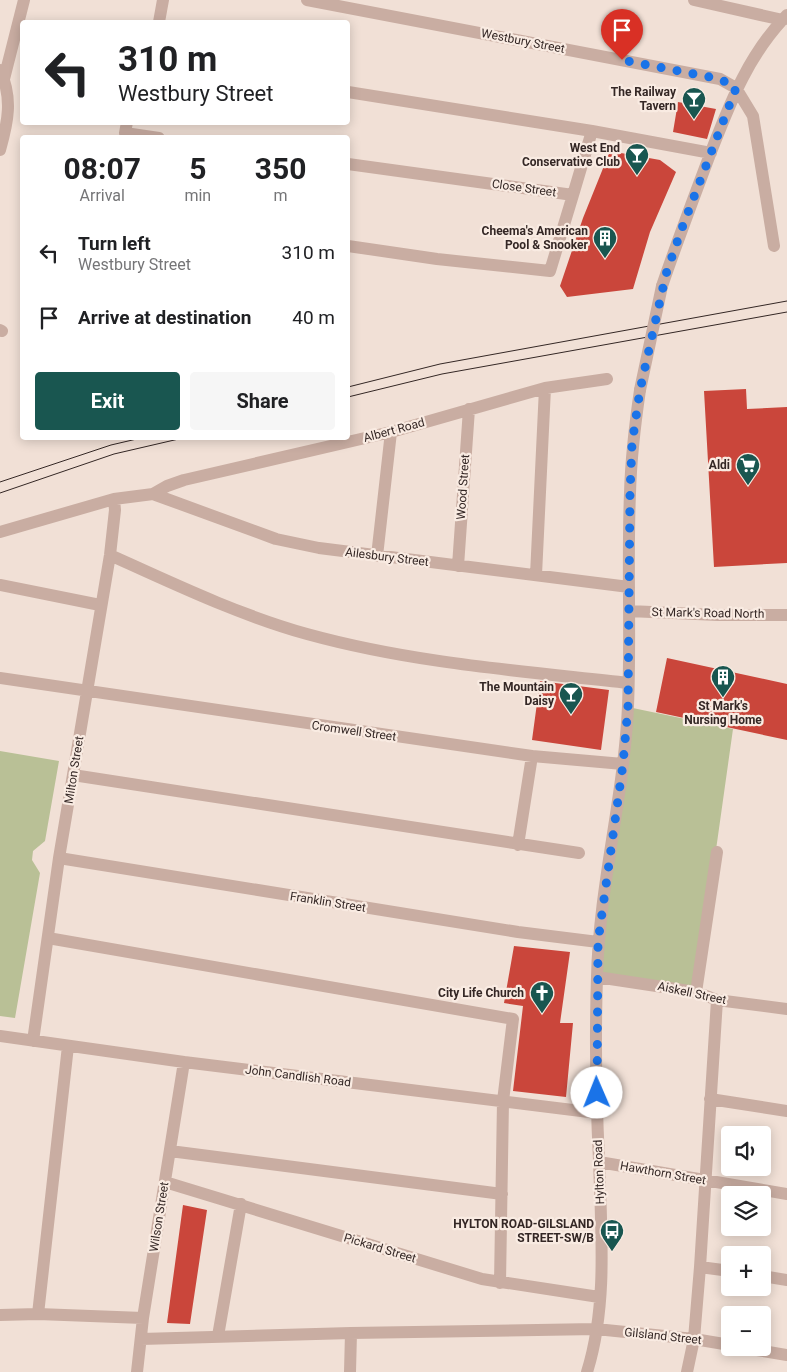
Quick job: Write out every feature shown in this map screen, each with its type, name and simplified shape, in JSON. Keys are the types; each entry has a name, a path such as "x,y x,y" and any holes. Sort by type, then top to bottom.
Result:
{"street":[{"path":"0,150 9,118 8,96 2,75 24,0"},
{"path":"159,20 164,0"},
{"name":"Westbury Street","path":"307,0 720,79 736,88"},
{"path":"694,0 785,18"},
{"name":"Hylton Road","path":"587,1372 596,1329 599,1297 601,1208 597,1113 598,942 623,764 628,683 632,444 640,390 662,286 682,228 736,88 756,54 785,18"},
{"path":"736,88 753,116 774,246"},
{"path":"350,92 592,130 711,153"},
{"name":"Close Street","path":"350,164 573,195 592,130"},
{"path":"124,131 144,135"},
{"path":"350,246 437,259 550,271 573,195"},
{"name":"Albert Road","path":"153,494 167,486 184,480 391,432 545,388 607,379"},
{"path":"536,575 545,388"},
{"name":"Wood Street","path":"458,566 469,409"},
{"path":"377,556 391,432"},
{"path":"0,532 114,498 153,494"},
{"name":"Ailesbury Street","path":"153,494 276,539 377,556 629,587"},
{"name":"Milton Street","path":"33,1041 72,775 110,555 114,498"},
{"path":"110,555 262,619 347,643 453,664 628,683"},
{"path":"0,585 100,606"},
{"name":"St Mark's Road North","path":"629,611 718,615 787,614"},
{"name":"Cromwell Street","path":"0,678 532,756 623,764"},
{"path":"518,845 532,756"},
{"path":"72,775 579,854"},
{"path":"696,992 717,852"},
{"name":"Franklin Street","path":"59,858 508,931 598,942"},
{"path":"48,938 513,1018 503,1101 500,1282"},
{"name":"Aiskell Street","path":"597,976 696,992 717,1000 787,1010"},
{"path":"688,1372 694,1339 700,1267 717,1000"},
{"name":"John Candlish Road","path":"0,1036 184,1062 597,1113"},
{"path":"38,1314 68,1046"},
{"name":"Wilson Street","path":"137,1372 143,1318 184,1062"},
{"path":"710,1099 787,1112"},
{"path":"170,1151 502,1194"},
{"name":"Hawthorn Street","path":"599,1162 787,1194"},
{"name":"Pickard Street","path":"165,1182 482,1280 599,1297"},
{"path":"218,1336 241,1204"},
{"path":"700,1267 721,1270"},
{"path":"771,1277 787,1280"},
{"path":"0,1315 38,1314 143,1318"},
{"name":"Gilsland Street","path":"141,1339 596,1329 721,1344"},
{"path":"350,1372 351,1333"},
{"path":"771,1352 787,1355"}],"green space":[{"path":"628,707 733,729 696,992 597,977"},
{"path":"0,751 59,761 45,841 33,851 32,860 40,873 15,1018 0,1016"}],"building":[{"name":"The Railway Tavern","path":"678,102 716,109 707,139 673,132"},
{"path":"610,151 660,160 676,172 650,232 633,289 567,297 560,286 583,218"},
{"name":"Aldi","path":"746,389 747,409 787,407 787,563 714,567 704,391"},
{"name":"St Mark's Nursing Home","path":"667,658 787,684 787,740 656,712"},
{"name":"The Mountain Daisy","path":"540,681 609,690 601,750 532,740"},
{"name":"City Life Church","path":"514,946 570,952 560,1023 573,1023 566,1097 513,1091 523,1006 504,1003"},
{"path":"183,1205 207,1210 190,1324 167,1323"}],"tram line":[{"path":"350,386 440,364 787,301"},
{"path":"350,397 442,374 787,312"},
{"path":"0,482 111,445 132,440"},
{"path":"0,493 114,454 174,440"}],"place":[{"name":"The Railway Tavern","path":"694,120"},
{"name":"West End Conservative Club","path":"637,176"},
{"name":"Cheema's American Pool & Snooker","path":"605,259"},
{"name":"Aldi","path":"748,486"},
{"name":"St Mark's Nursing Home","path":"723,698"},
{"name":"The Mountain Daisy","path":"571,715"},
{"name":"City Life Church","path":"542,1014"},
{"name":"HYLTON ROAD-GILSLAND STREET-SW/B","path":"612,1252"}],"route":[{"path":"597,1093 598,942 623,764 628,707 632,444 640,390 662,286 682,228 736,88 720,79 622,60"}]}
